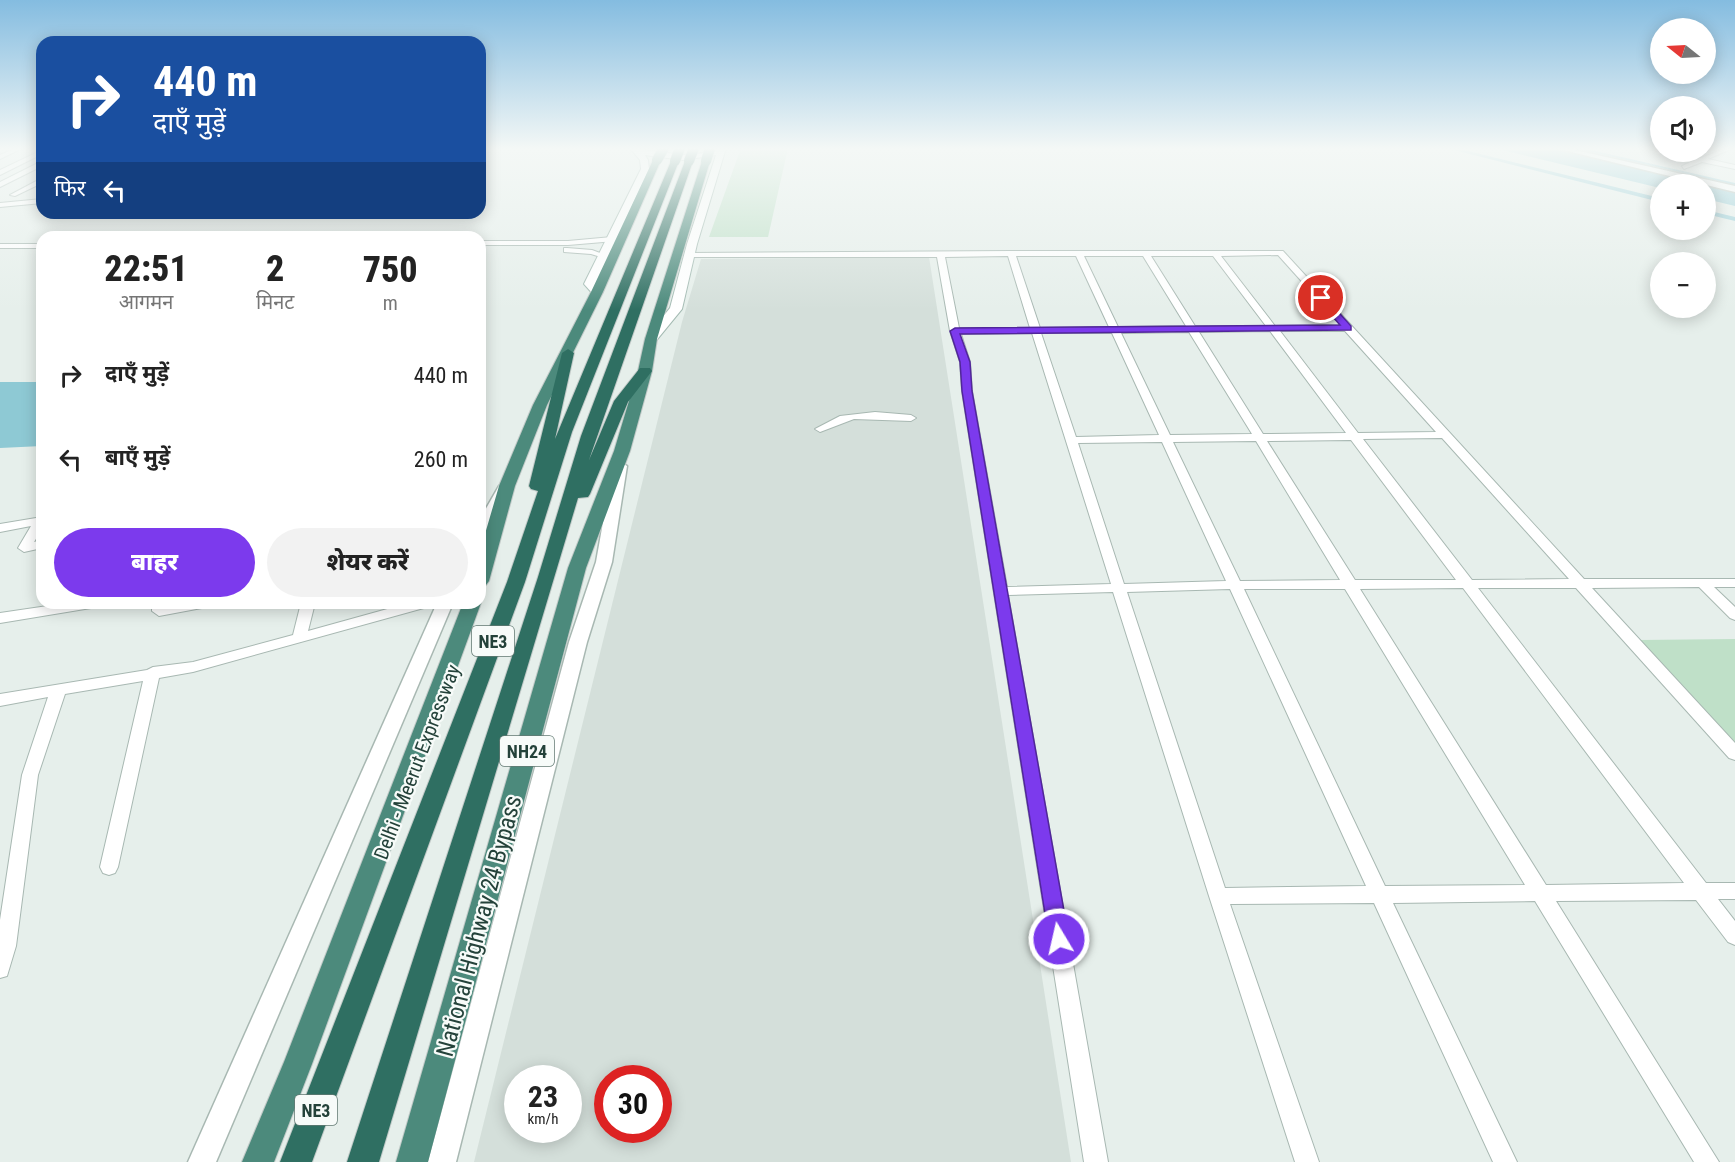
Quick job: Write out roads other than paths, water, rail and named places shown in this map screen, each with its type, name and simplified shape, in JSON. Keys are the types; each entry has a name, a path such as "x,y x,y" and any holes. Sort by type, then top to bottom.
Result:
{"highway":[{"path":"486,560 507,486 540,405 568,353 597,292 609,257 637,202"},
{"name":"Delhi - Meerut Expressway","path":"363,1162 547,577 588,436 664,202"},
{"name":"Delhi - Meerut Expressway","path":"296,1162 516,582 565,432 668,202"},
{"path":"547,577 621,401 645,371 651,339 698,202"},
{"path":"516,582 549,428 568,353"},
{"name":"National Highway 24 Bypass","path":"412,1162 578,568 622,451 645,371"},
{"path":"258,1162 298,1064 470,609"}],"main road":[{"path":"609,257 612,239 629,202"},
{"path":"651,339 676,309 707,202"}],"street":[{"path":"0,206 36,203"},
{"path":"486,243 568,243 612,239"},
{"path":"0,246 36,246"},
{"path":"486,251 574,250 609,257"},
{"path":"0,252 36,252"},
{"path":"1011,253 1306,1162"},
{"path":"1079,253 1505,1162"},
{"path":"1215,253 1735,936"},
{"path":"690,255 1280,253 1735,754"},
{"path":"941,254 955,331 965,362 967,391 1096,1162"},
{"path":"1146,254 1707,1162"},
{"path":"955,331 1348,328"},
{"path":"820,429 846,416 911,418"},
{"path":"1071,440 1445,435"},
{"path":"442,1162 578,642 604,562 622,451"},
{"path":"486,521 501,491 507,486"},
{"path":"0,528 36,521"},
{"path":"36,528 24,548 36,545"},
{"path":"1702,583 1735,615"},
{"path":"1001,591 1235,585 1735,583"},
{"path":"0,618 58,609"},
{"path":"299,638 306,609"},
{"path":"0,700 153,672 193,667 404,609"},
{"path":"202,1162 442,609"},
{"path":"109,867 153,672"},
{"path":"0,969 6,946 30,775 59,689"},
{"path":"0,709 24,704"},
{"path":"1218,896 1735,891"}],"water":[{"path":"1719,202 1735,202 1735,206"},
{"path":"0,382 36,382 36,446 0,448"}],"waterway":[{"path":"1716,214 1735,219"}]}
